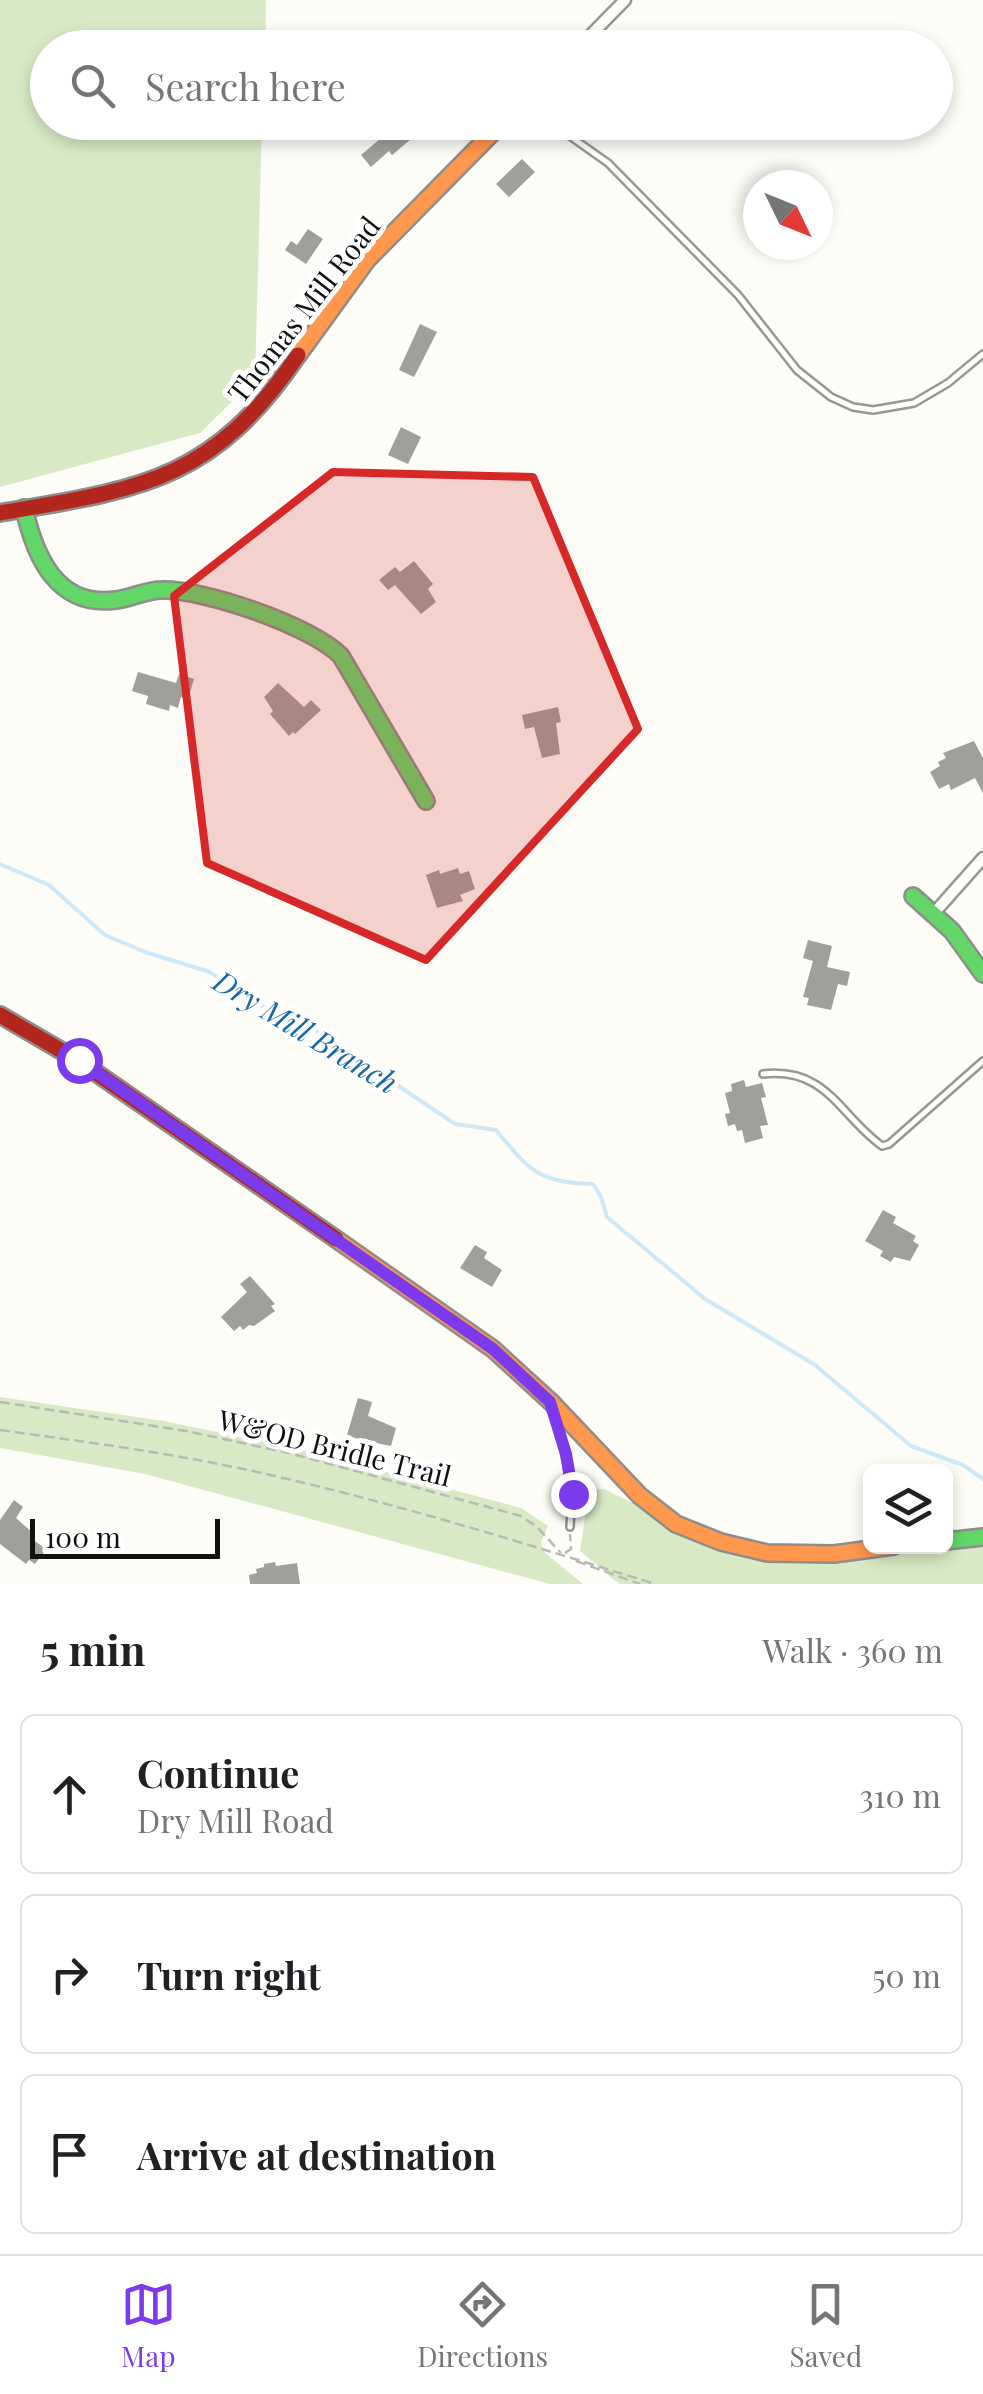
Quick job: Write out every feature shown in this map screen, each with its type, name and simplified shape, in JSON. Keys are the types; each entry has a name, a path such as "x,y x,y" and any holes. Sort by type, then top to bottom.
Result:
{"street":[{"path":"596,30 625,0"},
{"name":"Thomas Mill Road","path":"0,513 151,481 180,469 227,440 268,400 346,285 373,253 485,140"},
{"path":"24,508 30,540 43,566 56,585 72,596 92,601 165,589 191,593 324,640 341,656 426,800"},
{"path":"935,912 983,858"},
{"path":"913,896 935,912 983,974"},
{"path":"0,1015 79,1060 493,1349 640,1496 676,1524 721,1542 766,1553 834,1554 863,1550"},
{"path":"953,1540 983,1537"}],"lane":[{"path":"576,140 608,162 738,295 796,370 831,398 873,410 914,402 983,354"},
{"path":"763,1074 785,1071 814,1082 832,1094 882,1146 983,1061"},
{"path":"550,1402 571,1480 570,1527"}],"path":[{"name":"W&OD Bridle Trail","path":"0,1402 186,1431 323,1462 521,1516 537,1526 563,1555 640,1584"},
{"path":"0,1430 167,1454 258,1472 445,1520 655,1584"},
{"path":"563,1555 571,1549 570,1527"}],"highlighted area":[{"path":"333,472 533,477 638,729 426,960 207,863 174,596"}],"green space":[{"path":"0,0 266,0 265,30 30,30 30,140 262,140 255,379 200,433 0,487"},
{"path":"0,1397 164,1421 295,1448 521,1508 548,1526 541,1542 544,1552 583,1584 550,1584 145,1474 0,1448"},
{"path":"604,1489 676,1524 767,1553 863,1549 863,1554 953,1554 953,1544 983,1537 983,1584 619,1584 580,1551 588,1497 594,1490"}],"building":[{"path":"379,140 410,140 371,167 361,155"},
{"path":"522,159 535,172 509,197 496,184"},
{"path":"308,229 323,239 306,264 285,250 291,241 297,245"},
{"path":"420,324 437,332 414,377 399,370"},
{"path":"401,427 421,437 408,464 388,455"},
{"path":"414,561 433,584 428,589 436,602 421,614 395,585 388,590 379,580 395,567 400,572"},
{"path":"138,672 176,683 179,674 194,679 188,699 181,697 178,708 170,705 169,711 146,704 148,696 132,691"},
{"path":"278,683 304,707 311,700 321,710 289,736 270,714 273,711 264,697"},
{"path":"558,707 560,754 542,758 534,727 525,729 522,715"},
{"path":"974,741 983,758 983,793 975,778 951,790 949,784 939,789 930,772 946,758 943,753"},
{"path":"458,868 460,874 469,871 475,889 460,895 463,901 437,908 426,875"},
{"path":"808,940 832,946 827,967 850,972 847,986 838,984 831,1010 807,1005 809,998 803,997 813,961 803,958"},
{"path":"744,1080 746,1087 762,1083 766,1097 761,1098 768,1125 760,1126 763,1138 745,1143 742,1130 737,1131 735,1124 728,1126 725,1114 730,1113 725,1093 732,1091 731,1084"},
{"path":"883,1210 896,1217 893,1223 916,1236 913,1241 919,1245 910,1261 894,1257 891,1262 880,1256 883,1251 865,1241"},
{"path":"475,1245 487,1252 484,1258 502,1270 492,1287 460,1268"},
{"path":"250,1276 275,1304 271,1306 275,1311 254,1326 243,1330 240,1326 234,1331 221,1317 247,1292 240,1284"},
{"path":"358,1398 372,1402 368,1416 396,1428 391,1446 371,1442 368,1449 356,1446 358,1439 347,1435"},
{"path":"14,1500 23,1507 16,1518 35,1535 32,1539 46,1549 35,1564 29,1560 26,1564 0,1544 0,1520"},
{"path":"275,1562 276,1566 297,1563 300,1584 250,1584 249,1575 257,1573 256,1569 264,1564"}],"waterway":[{"name":"Dry Mill Branch","path":"0,864 49,885 105,935 210,972 247,999 317,1031 455,1124 496,1130 536,1172 559,1180 593,1184 607,1217 705,1299 815,1365 911,1446 963,1465 983,1479"}],"traffic: fast":[{"path":"24,508 42,561 64,587 78,596 116,600 150,591 181,591 256,611 327,645 341,656 426,801"},
{"path":"913,896 952,931 983,974"},
{"path":"953,1540 983,1537"}],"traffic: slow":[{"path":"298,355 367,260 485,140"},
{"path":"336,1239 493,1349 551,1402 640,1496 676,1524 721,1542 767,1553 863,1550"}],"traffic: jam":[{"path":"0,513 134,486 204,454 267,397 298,355"},
{"path":"0,1015 79,1061 336,1239"}],"route":[{"path":"79,1060 493,1349 550,1402 573,1494"}]}
